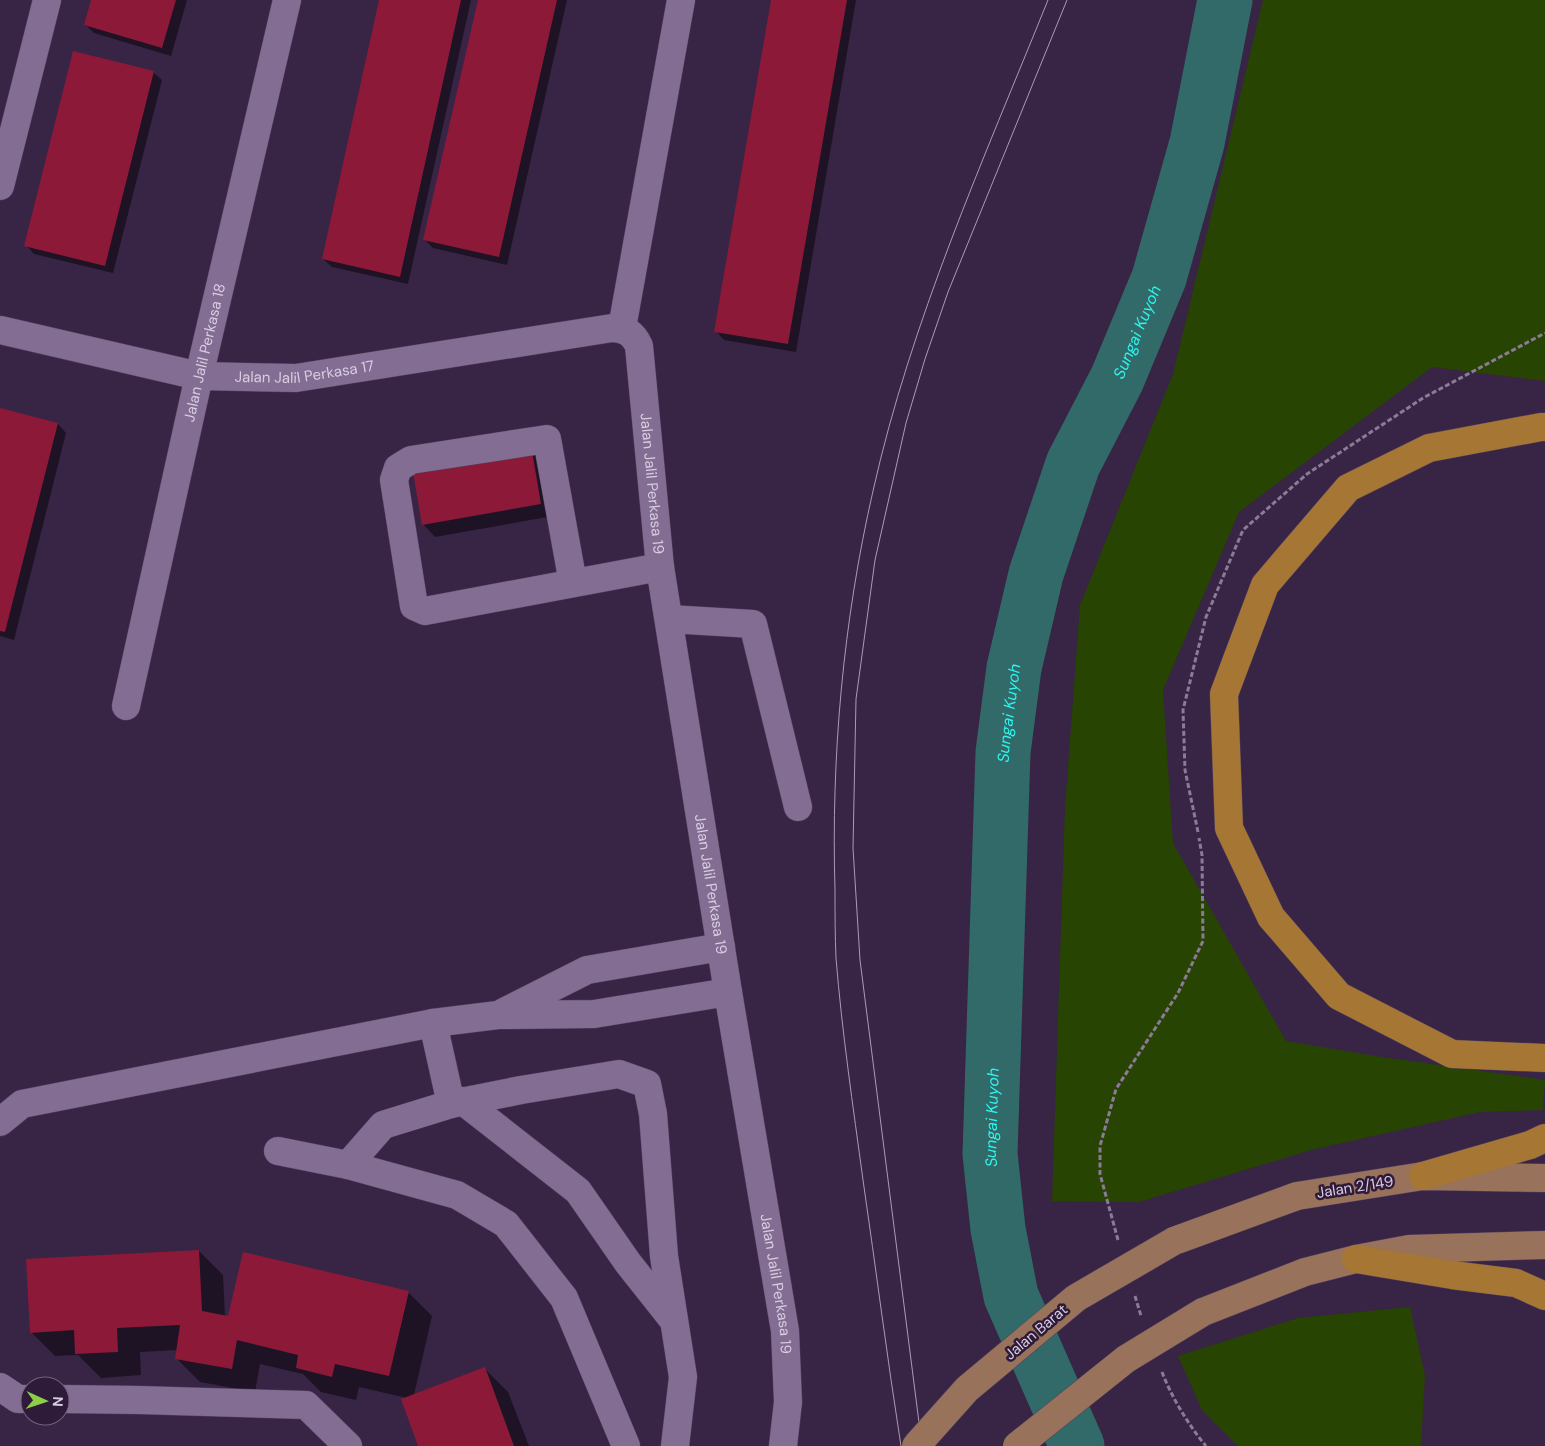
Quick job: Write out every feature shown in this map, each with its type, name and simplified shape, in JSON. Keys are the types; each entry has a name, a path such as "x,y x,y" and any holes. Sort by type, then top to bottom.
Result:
{"highway":[{"path":"1545,427 1429,448 1348,488 1265,586 1224,694 1229,828 1271,918 1339,996 1452,1054 1545,1058"},
{"path":"1423,1176 1530,1145 1545,1138"},
{"path":"1356,1259 1452,1275 1516,1283 1545,1296"}],"main road":[{"name":"Jalan 2/149","path":"1174,1242 1297,1196 1423,1176 1545,1178"},
{"name":"Jalan Barat","path":"916,1446 967,1389 1076,1298 1174,1242"},
{"path":"1017,1446 1126,1359 1203,1312 1305,1272 1356,1259 1409,1249 1545,1245"}],"street":[{"path":"0,186 48,0"},
{"name":"Jalan Jalil Perkasa 18","path":"126,706 199,376 287,0"},
{"path":"617,328 681,0"},
{"name":"Jalan Jalil Perkasa 17","path":"0,330 199,376 296,378 617,328"},
{"name":"Jalan Jalil Perkasa 19","path":"617,328 629,332 639,346 660,567 785,1332 788,1402 783,1446"},
{"path":"573,583 547,439 410,460 398,468 394,480 414,606 425,611 660,567"},
{"path":"669,619 753,624 798,807"},
{"path":"498,1015 587,970 721,947"},
{"path":"0,1122 22,1104 433,1023 498,1015 594,1014 728,992"},
{"path":"433,1023 457,1102 578,1191 628,1263 675,1323"},
{"path":"348,1165 383,1125 457,1102 619,1074 647,1084 653,1114 664,1256 683,1377 675,1446"},
{"path":"278,1151 348,1165 457,1195 506,1224 564,1298 626,1446"},
{"path":"0,1387 20,1399"},
{"path":"70,1399 306,1405 348,1446"}],"green space":[{"path":"1263,0 1545,0 1545,381 1432,367 1239,512 1163,690 1173,843 1286,1041 1382,1057 1545,1080 1543,1110 1480,1112 1311,1150 1139,1202 1052,1201 1065,807 1080,605 1173,374"},
{"path":"1410,1307 1425,1375 1421,1446 1238,1446 1202,1410 1178,1356 1298,1318"}],"building":[{"path":"91,0 176,0 162,48 84,25"},
{"path":"379,0 461,0 400,277 322,259"},
{"path":"478,0 557,0 499,257 423,240"},
{"path":"771,0 847,0 788,344 714,332"},
{"path":"73,51 154,71 105,266 24,246"},
{"path":"0,408 58,423 5,632 0,631"},
{"path":"531,445 541,504 422,525 412,466"},
{"path":"199,1250 202,1311 228,1316 243,1252 409,1291 389,1376 335,1364 332,1377 296,1368 298,1355 237,1340 232,1369 175,1359 180,1325 117,1328 118,1352 75,1354 74,1330 30,1333 26,1259"},
{"path":"485,1367 514,1446 418,1446 401,1399"}],"waterway":[{"name":"Sungai Kuyoh","path":"1077,1446 1011,1296 998,1229 990,1154 1003,752 1014,668 1036,574 1073,464 1117,379 1159,278 1197,143 1225,0"}],"tram line":[{"path":"901,1446 852,1097 836,958 834,841 837,740 841,690 854,590 863,540 873,491 907,365 950,242 1048,0"},
{"path":"922,1446 860,960 853,848 856,699 875,560 906,423 925,359 948,292 1067,0"}]}
